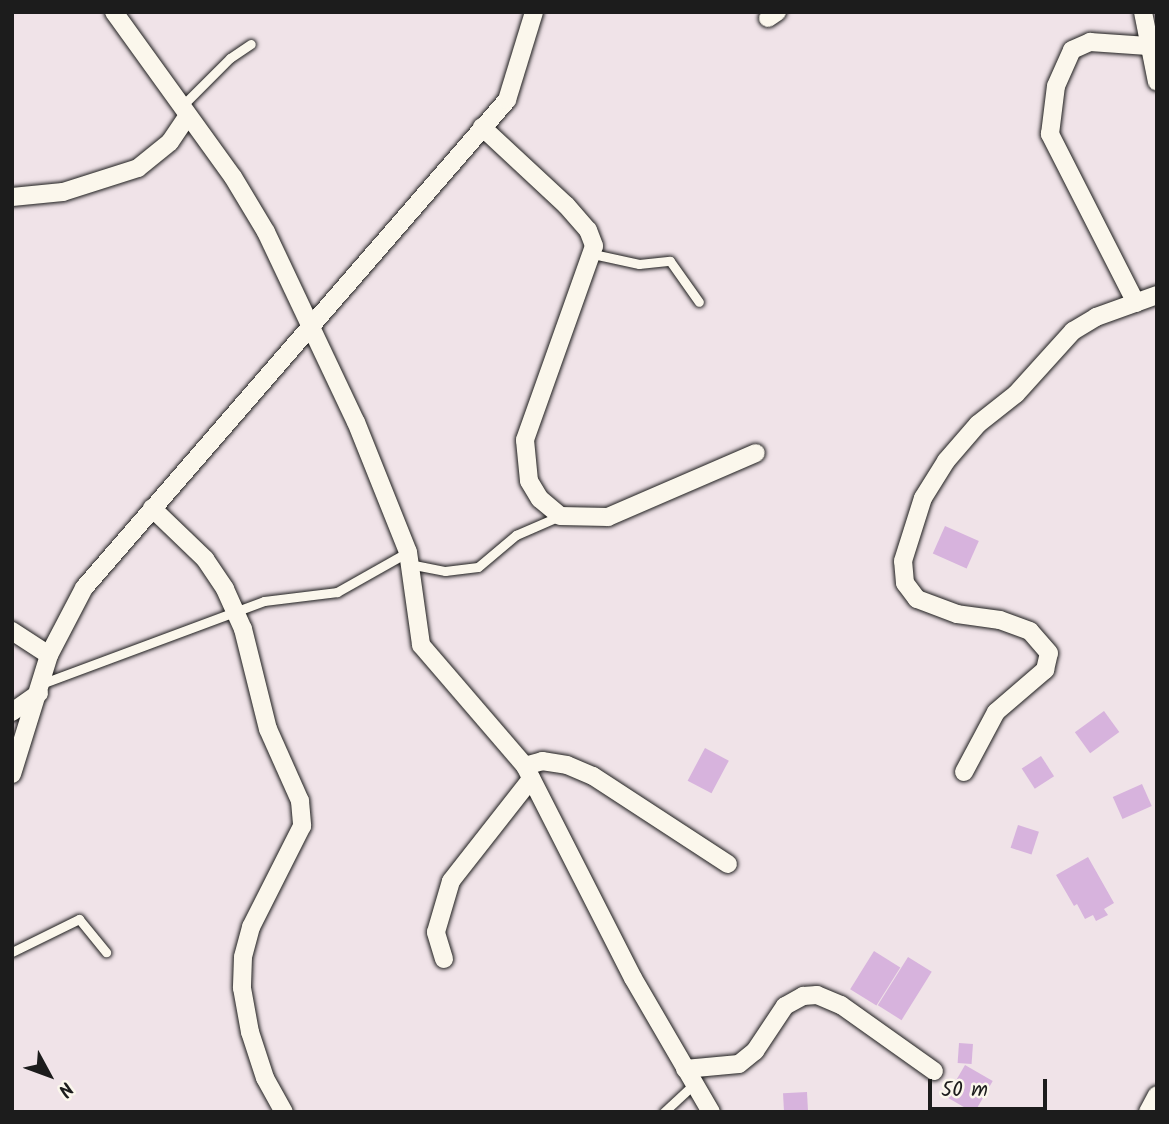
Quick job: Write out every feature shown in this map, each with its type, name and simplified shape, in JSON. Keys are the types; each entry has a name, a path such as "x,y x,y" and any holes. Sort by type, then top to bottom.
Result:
{"street":[{"path":"114,12 185,110 266,232 310,323 408,558 421,645 528,772 633,978 711,1112"},
{"path":"12,774 49,654 84,588 152,508 230,425 310,323 506,100 517,78 534,12"},
{"path":"1143,12 1157,82"},
{"path":"1136,303 1050,134 1056,86 1072,50 1090,42 1148,46"},
{"path":"12,197 74,190 138,168 170,142 185,110"},
{"path":"482,127 566,205 588,230 593,254 525,440 529,481 560,516 608,517 756,453"},
{"path":"964,772 996,712 1045,670 1049,653 1030,631 957,614 917,599 905,583 903,561 923,498 946,461 978,424 1016,394 1073,331 1157,295"},
{"path":"152,508 205,559 236,612 268,729 300,802 302,826 251,927 243,957 242,988 250,1032 265,1078 284,1112"},
{"path":"12,631 49,654"},
{"path":"12,712 40,689"},
{"path":"444,959 436,932 451,881 528,772 542,761 567,765 593,776 728,864"},
{"path":"690,1076 739,1064 755,1051 785,1006 803,996 817,995 841,1005 934,1071"},
{"path":"1148,1112 1157,1096"}],"lane":[{"path":"185,110 230,58 251,44"},
{"path":"593,254 639,264 670,261 699,302"},
{"path":"40,689 274,599 337,592 408,558 445,571 478,567 516,535 560,516"},
{"path":"12,953 75,919 85,924 106,952"},
{"path":"664,1112 690,1076"}],"building":[{"path":"945,526 979,541 967,568 933,553"},
{"path":"1104,711 1119,732 1090,753 1075,732"},
{"path":"705,748 729,761 711,793 688,781"},
{"path":"1041,756 1054,776 1035,789 1022,769"},
{"path":"1142,784 1152,806 1123,819 1113,797"},
{"path":"1018,825 1039,832 1032,855 1011,848"},
{"path":"1088,857 1114,903 1104,909 1108,915 1096,921 1093,915 1085,919 1056,875"},
{"path":"874,951 900,967 876,1006 850,989"},
{"path":"908,957 932,972 902,1020 878,1005"},
{"path":"959,1043 973,1044 972,1064 958,1063"},
{"path":"965,1065 993,1081 975,1112 946,1097"},
{"path":"807,1092 808,1112 784,1112 783,1093"}]}
